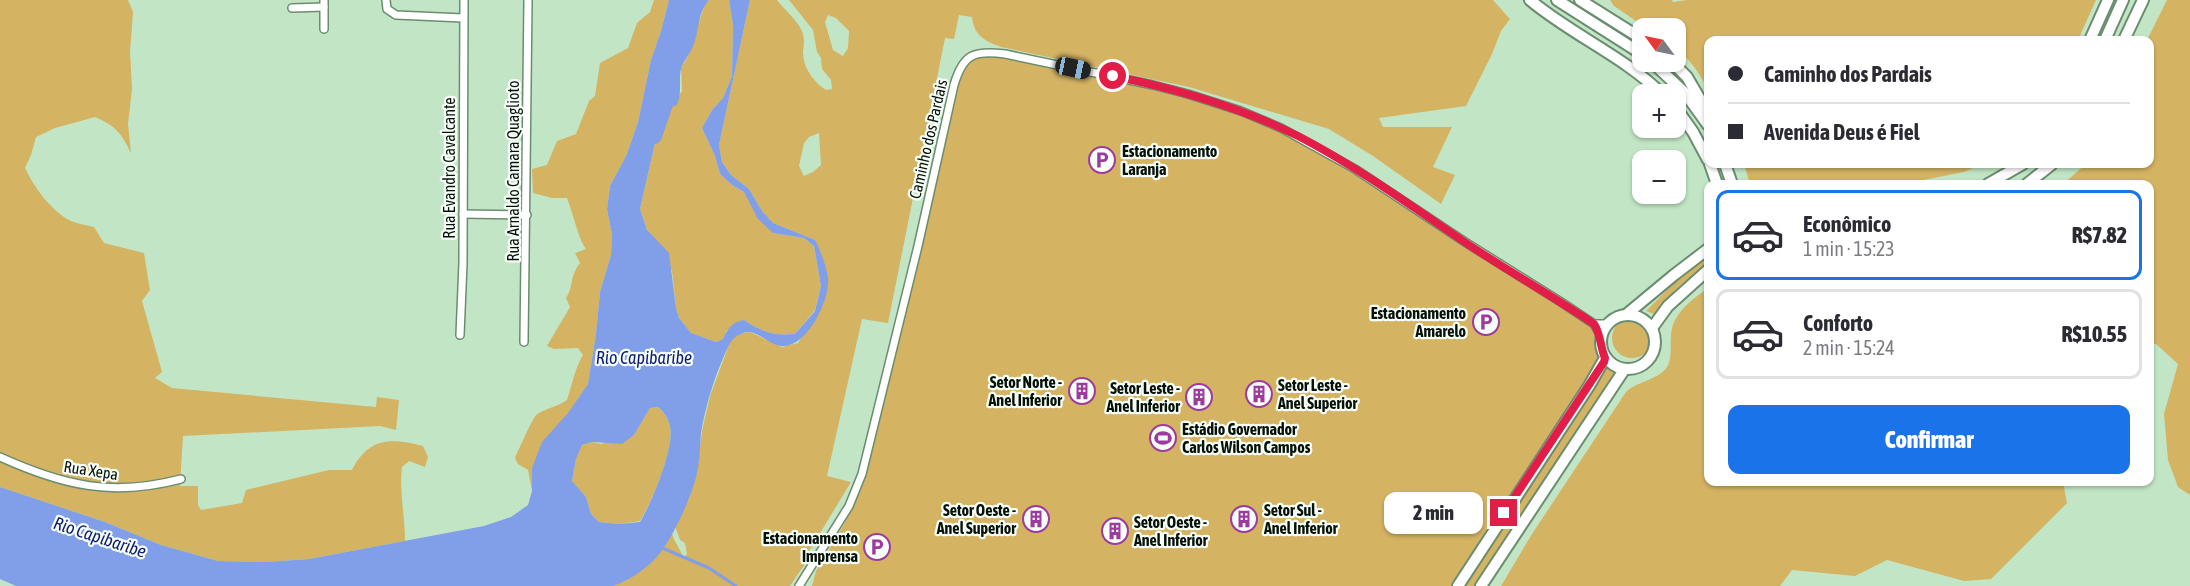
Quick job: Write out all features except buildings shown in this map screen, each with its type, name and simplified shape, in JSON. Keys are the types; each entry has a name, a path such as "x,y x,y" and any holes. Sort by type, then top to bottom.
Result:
{"main road":[{"path":"1530,0 1557,20 1618,58 1652,84"},
{"path":"1557,0 1632,48"},
{"path":"1580,0 1632,33"},
{"path":"2092,36 2108,0"},
{"path":"2107,36 2123,0"},
{"path":"2126,36 2143,0"},
{"path":"1663,72 1685,93 1704,119"},
{"path":"1680,72 1698,93 1704,105"},
{"path":"1686,122 1704,153"},
{"path":"1995,180 2016,168"},
{"path":"2032,180 2047,168"},
{"path":"1627,315 1704,252"},
{"path":"1652,328 1668,306 1704,274"},
{"path":"1627,315 1641,318 1652,328 1655,343 1651,357 1639,367 1624,370 1605,358 1601,349 1601,336 1607,324 1620,316 1627,315"},
{"path":"1458,586 1605,358"},
{"path":"1481,586 1624,370"}],"street":[{"path":"386,0 387,9 396,15 463,18"},
{"name":"Rua Evandro Cavalcante","path":"460,335 464,0"},
{"name":"Rua Arnaldo Camara Quaglioto","path":"524,342 528,0"},
{"path":"292,8 324,3 324,28"},
{"name":"Caminho dos Pardais","path":"800,586 805,582 849,506 862,474 918,246 954,85 962,63 967,57 977,53 1005,54 1153,85 1240,111 1281,128 1355,169 1594,324 1601,336"},
{"path":"463,214 527,215"},
{"path":"1594,324 1607,324"},
{"name":"Rua Xepa","path":"0,457 30,471 71,483 111,489 142,488 182,479"}],"shaded area":[{"path":"0,0 128,0 133,12 130,52 132,89 128,124 131,153 117,130 95,117 55,128 36,137 25,168 44,198 64,217 94,227 104,243 144,253 150,290 142,301 162,372 155,378 172,388 376,407 377,397 399,400 396,430 380,426 183,436 180,486 198,486 198,505 201,510 242,503 246,490 329,470 352,470 366,451 382,443 391,441 423,446 428,457 425,467 409,461 402,467 405,541 309,559 265,562 218,561 161,545 105,522 0,487"},
{"path":"654,0 669,0 651,60 638,122 627,154 610,186 607,209 612,235 611,255 600,292 588,384 532,468 532,491 528,470 518,464 515,458 536,415 567,400 583,355 578,348 554,349 547,346 570,307 566,298 574,273 580,263 575,253 586,249 567,198 552,198 533,193 532,169 547,165 557,141 576,134 589,101 595,96 600,63 628,48 637,23 650,12"},
{"path":"709,0 729,0 733,25 732,76 723,98 712,110 702,128 715,156 720,174 744,192 773,233 804,238 814,246 821,286 815,310 795,334 768,332 744,320 727,330 723,339 716,342 691,333 679,318 672,271 647,230 640,209 655,143 662,131 661,112 665,105 671,106 682,91 681,68 688,56 705,4"},
{"path":"750,0 777,0 793,18 803,35 803,58 807,69 813,79 826,90 832,89 831,80 822,69 813,30 789,0 1493,0 1510,19 1501,31 1466,106 1379,118 1383,127 1452,127 1433,167 1455,175 1441,204 1373,156 1329,129 1189,87 1001,47 978,33 972,17 959,15 954,39 945,38 888,323 862,319 827,476 851,482 805,558 807,561 790,586 613,586 640,571 672,532 683,558 687,554 685,543 680,540 675,526 689,498 697,472 702,431 710,396 730,342 738,334 750,332 782,347 798,343 824,302 815,240 773,223 762,211 749,189 731,175 722,162 719,145","holes":["828,15 836,18 849,31 848,48 843,56 833,50 825,22","819,133 821,165 804,176 799,166 804,143 809,137"]},
{"path":"1610,0 1672,0 1673,2 1687,0 2096,0 2080,36 1704,36 1704,82 1686,58 1686,18 1632,18 1614,6"},
{"path":"2167,0 2190,0 2190,495 2178,487 2168,460 2164,414 2178,364 2154,344 2154,180 2068,180 2081,168 2154,168 2154,36 2149,36"},
{"path":"987,52 1188,94 1299,136 1594,324 1601,336 1603,362 1458,586 812,586 816,571 846,521 867,469 898,323 962,63"},
{"path":"1745,168 1973,168 1923,180 1749,180"},
{"path":"1704,259 1704,266 1678,287 1654,314 1646,311 1675,282"},
{"path":"1704,291 1704,486 2064,486 2067,503 1991,579 1964,581 1887,560 1855,576 1792,570 1780,586 1501,586 1532,534 1626,392 1665,370 1670,359 1674,322 1689,303"},
{"path":"1632,318 1640,319 1646,324 1651,330 1651,346 1646,352 1640,357 1632,358 1624,357 1618,352 1613,346 1612,338 1613,330 1618,324 1624,319"},
{"path":"1609,363 1620,370 1477,586 1466,586 1495,537"},
{"path":"658,407 669,421 671,436 666,461 645,513 640,521 619,524 599,522 591,514 586,497 572,481 576,459 582,445 592,442 601,444 634,435 650,408"}],"water":[{"name":"Rio Capibaribe","path":"669,0 709,0 701,16 693,47 681,69 680,92 676,106 665,105 661,112 664,121 662,131 655,143 640,209 647,230 669,253 679,318 691,333 716,342 723,339 733,324 744,320 768,332 795,334 815,311 821,286 814,246 804,238 773,233 758,219 744,192 720,174 715,156 702,128 712,110 723,98 732,76 733,25 729,0 750,0 719,145 722,162 731,175 749,189 762,211 773,223 815,240 823,259 828,287 816,320 809,330 793,344 780,346 750,332 741,334 730,342 706,410 701,433 698,468 691,494 668,542 645,568 613,586 16,586 0,579 0,487 105,522 161,545 218,561 265,562 309,559 484,526 511,517 528,505 532,491 532,468 542,442 568,413 588,384 600,292 611,255 612,235 607,209 610,186 627,154 638,122 651,60","holes":["658,407 666,416 671,436 666,461 645,514 640,522 619,524 599,522 591,514 586,497 572,481 576,459 582,445 592,442 622,444 634,435 650,408"]}],"waterway":[{"name":"Rio Capibaribe","path":"654,136 672,84"},
{"path":"660,547 709,568 736,586"}],"place":[{"name":"Estacionamento Laranja","path":"1102,160"},
{"name":"Estacionamento Amarelo","path":"1486,322"},
{"name":"Setor Norte - Anel Inferior","path":"1082,391"},
{"name":"Setor Leste - Anel Superior","path":"1259,394"},
{"name":"Setor Leste - Anel Inferior","path":"1199,397"},
{"name":"Estádio Governador Carlos Wilson Campos","path":"1163,438"},
{"name":"Setor Oeste - Anel Superior","path":"1036,519"},
{"name":"Setor Sul - Anel Inferior","path":"1244,519"},
{"name":"Setor Oeste - Anel Inferior","path":"1115,531"},
{"name":"Estacionamento Imprensa","path":"877,547"}],"route":[{"path":"1113,76 1188,94 1240,111 1299,136 1355,169 1594,324 1601,336 1604,362 1504,513"}]}
